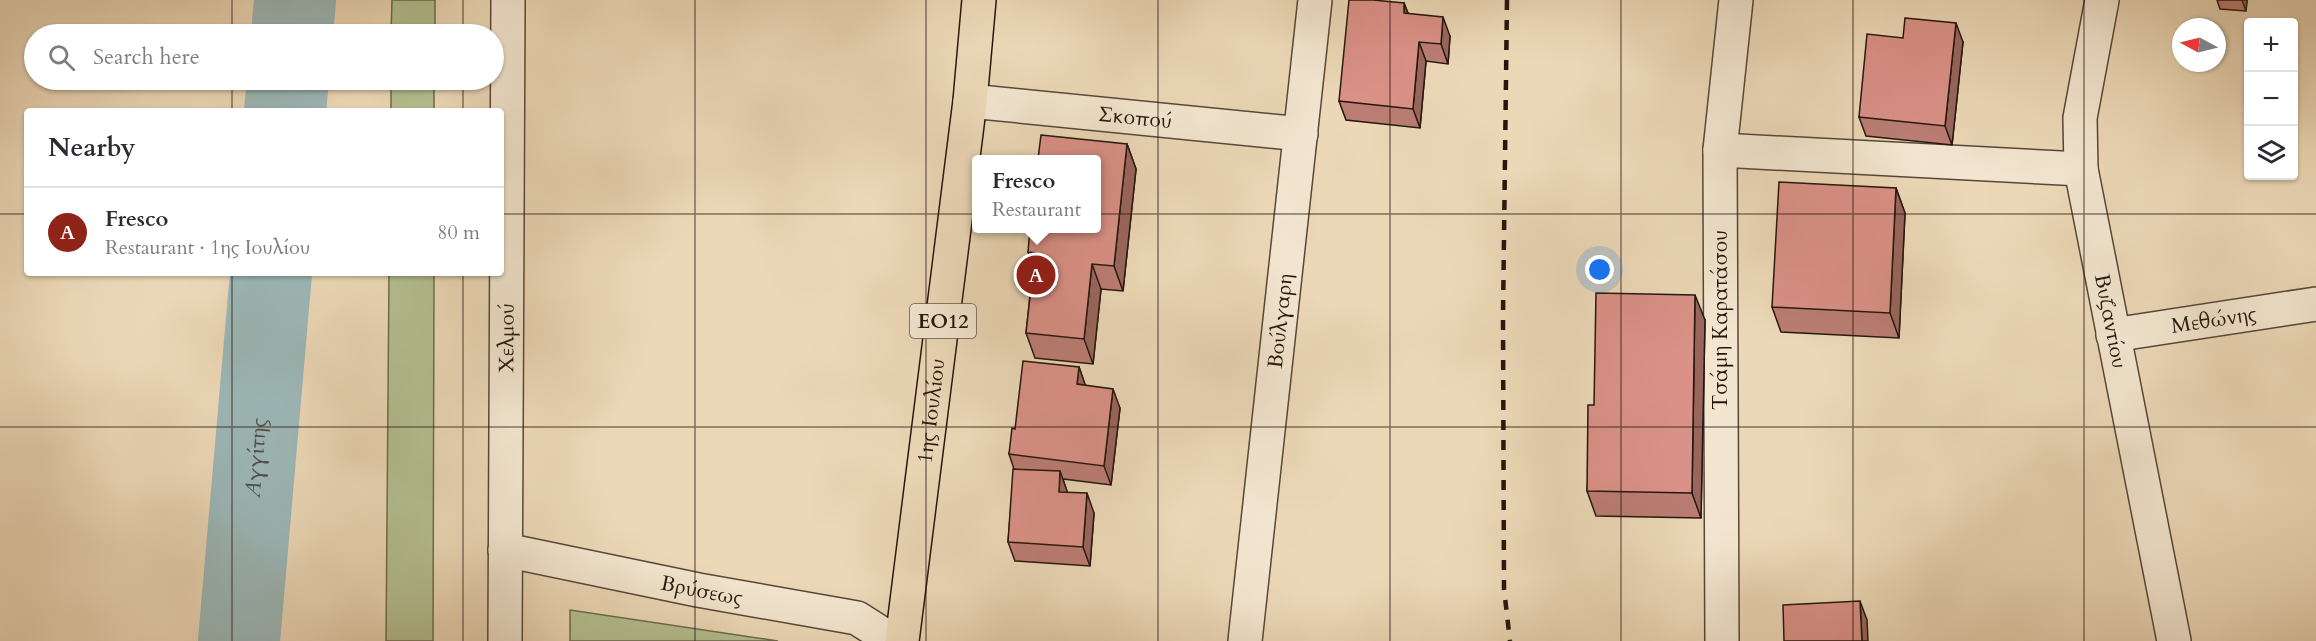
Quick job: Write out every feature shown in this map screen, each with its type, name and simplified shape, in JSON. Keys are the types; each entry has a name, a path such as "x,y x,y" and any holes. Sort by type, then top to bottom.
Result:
{"main road":[{"name":"1ης Ιουλίου","path":"902,641 970,101 979,0"}],"street":[{"name":"Χελμού","path":"505,641 508,0"},
{"name":"Βούλγαρη","path":"1245,641 1315,0"},
{"name":"Τσάμη Καρατάσου","path":"1722,641 1720,150 1736,0"},
{"name":"Βυζαντίου","path":"2102,0 2080,118 2081,169 2174,641"},
{"name":"Σκοπού","path":"970,101 1301,134"},
{"path":"1720,150 2081,169"},
{"name":"Μεθώνης","path":"2113,334 2316,304"},
{"name":"Βρύσεως","path":"505,550 698,590 857,618 893,641"}],"green space":[{"path":"392,0 435,0 435,24 391,24"},
{"path":"391,90 434,90 434,108 391,108"},
{"path":"389,276 434,276 433,641 386,641"},
{"path":"570,610 778,641 570,641"}],"building":[{"path":"1349,0 1404,3 1404,13 1443,17 1441,44 1419,42 1413,109 1339,101"},
{"path":"1905,18 1956,23 1945,126 1859,117 1867,34 1903,38"},
{"path":"1041,135 1127,144 1114,266 1092,264 1084,339 1026,333 1035,253 1028,252 1030,233 1101,233 1101,155 1038,155"},
{"path":"1779,182 1896,188 1890,313 1772,307"},
{"path":"1596,293 1695,295 1692,493 1587,491 1588,405 1594,405"},
{"path":"1023,361 1079,367 1077,384 1113,389 1104,466 1009,454 1012,428 1015,429"},
{"path":"1013,469 1060,471 1059,492 1087,493 1083,547 1008,542"},
{"path":"1860,601 1862,641 1784,641 1783,605"}],"waterway":[{"name":"Αγγίτης","path":"293,24 295,0"},
{"name":"Αγγίτης","path":"285,108 287,90"},
{"name":"Αγγίτης","path":"239,641 271,276"}],"railway":[{"path":"1507,0 1503,317 1504,589 1510,641"}],"place":[{"name":"Fresco","path":"1036,275"}]}
